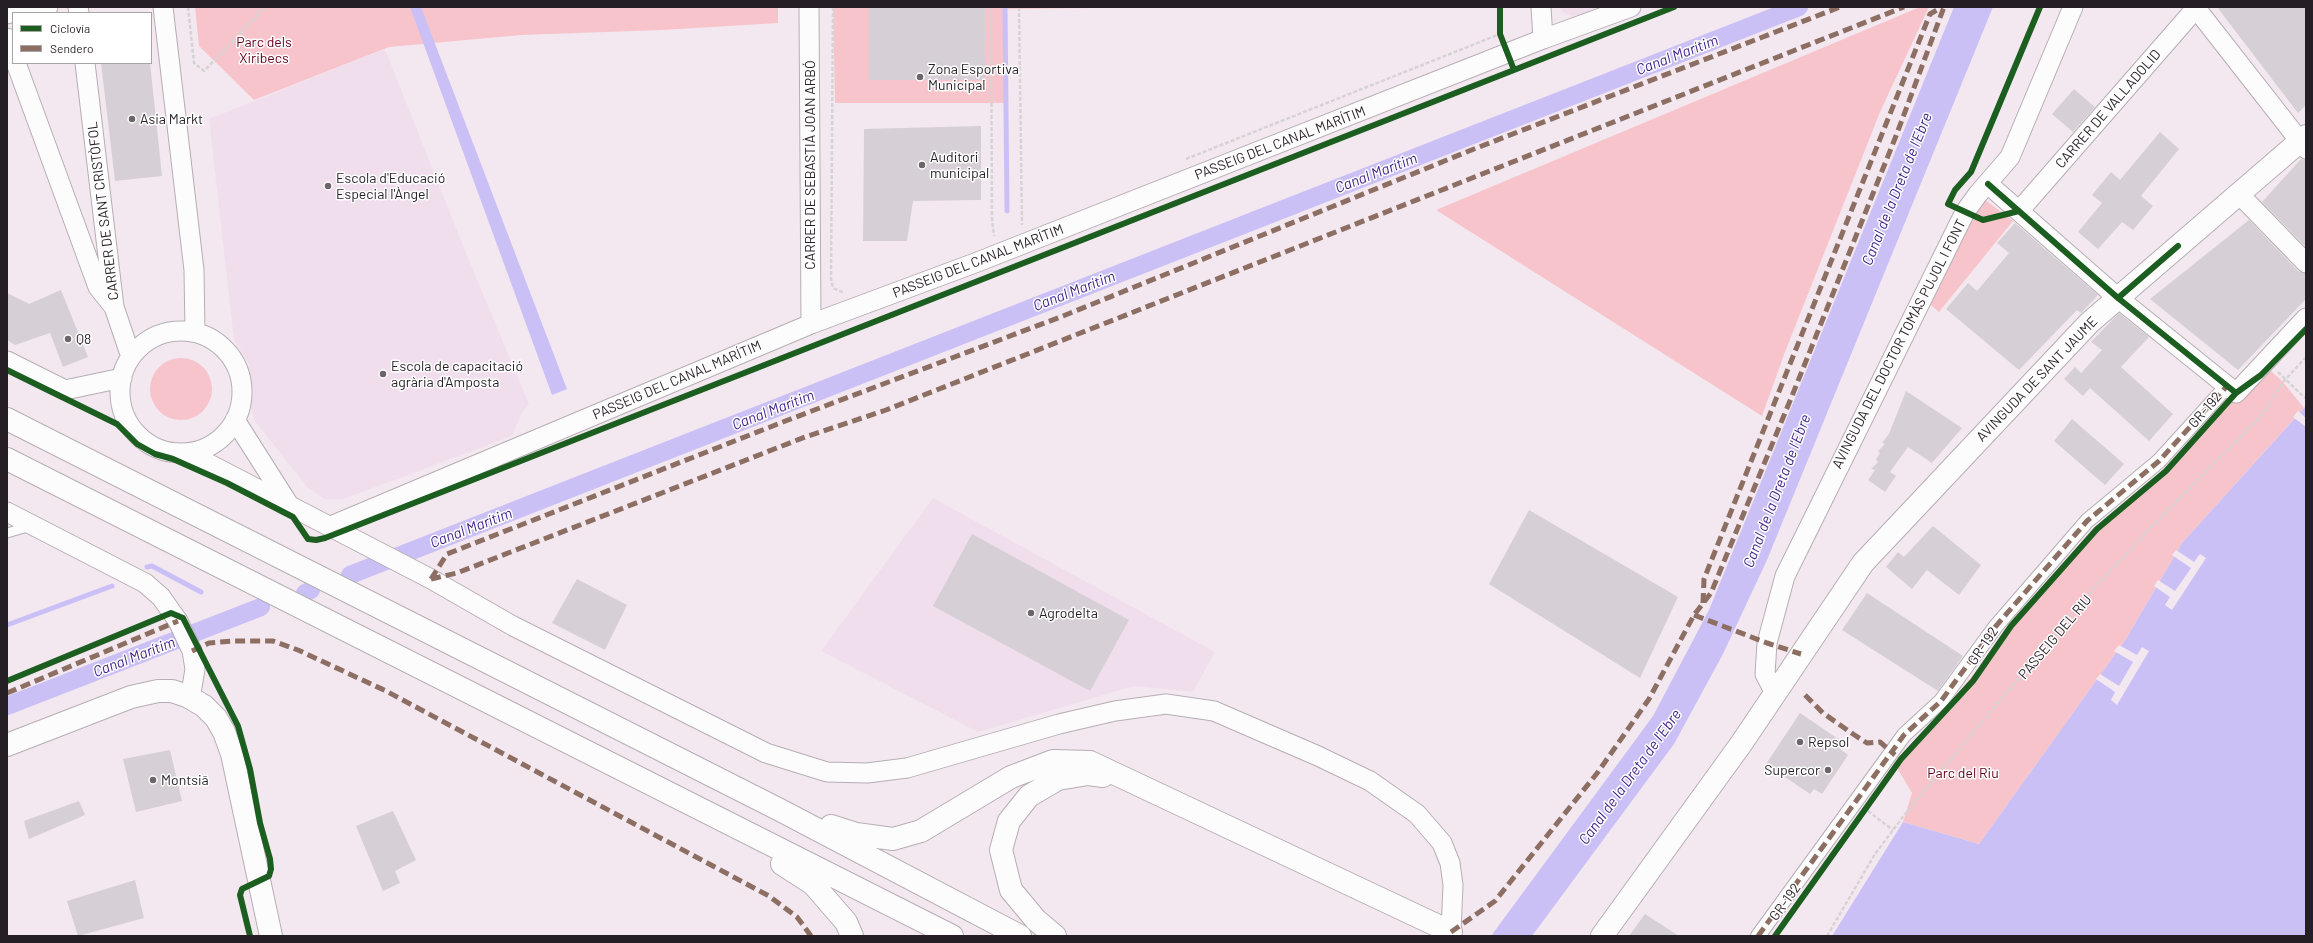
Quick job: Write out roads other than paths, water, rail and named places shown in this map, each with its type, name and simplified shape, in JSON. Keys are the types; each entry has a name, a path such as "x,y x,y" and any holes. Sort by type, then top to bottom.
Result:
{"main road":[{"name":"AVINGUDA DE SANT JAUME","path":"1602,936 1704,797 1863,563 1878,546 2089,323 2239,194 2304,142"},
{"path":"7,419 780,810 1020,936"},
{"path":"7,459 952,936"},
{"path":"7,745 131,697 158,691 172,691 204,706 216,718 224,732 232,754 271,936"},
{"path":"780,810 856,834 893,839 921,831 1011,777 1053,761 1090,762 1454,935"},
{"path":"1055,936 1036,920 1011,890 1001,850 1008,821 1029,796 1058,780 1088,774 1132,781"},
{"path":"689,804 813,884 846,922 852,936"}],"street":[{"path":"14,12 30,7"},
{"path":"163,7 194,270 195,332"},
{"name":"CARRER DE SEBASTIÀ JOAN ARBÓ","path":"809,7 811,324"},
{"path":"1541,7 1543,39"},
{"name":"PASSEIG DEL CANAL MARÍTIM","path":"331,526 811,324 983,260 1543,39 1631,7"},
{"name":"AVINGUDA DEL DOCTOR TOMÀS PUJOL I FONT","path":"1775,693 1765,674 1767,644 1785,576 1966,212 2010,157 2019,140 2073,7"},
{"path":"2196,7 2304,142"},
{"name":"CARRER DE VALLADOLID","path":"2019,211 2196,7"},
{"path":"7,38 12,51"},
{"path":"16,64 98,288 114,307"},
{"path":"24,64 26,91"},
{"name":"CARRER DE SANT CRISTÒFOL","path":"85,64 114,307 131,357"},
{"path":"1988,184 2118,298 2232,389"},
{"path":"2239,194 2306,263"},
{"path":"1758,936 1904,735 1941,701 1996,626 2087,521 2159,461 2306,318"},
{"path":"176,331 195,332 212,339 226,351 237,366 242,384 241,403 235,420 223,436 207,447 188,453 171,452 156,447 142,438 130,426 123,411 120,394 122,378 131,357 143,344 159,335 176,331"},
{"path":"7,361 66,390 122,378"},
{"path":"235,420 290,507"},
{"path":"188,453 430,578 513,626 766,753 827,772 867,773 907,768 1059,724 1115,711 1166,704 1214,711 1318,756 1363,778 1395,797 1417,814 1442,843 1450,863 1453,885 1454,935"},
{"path":"7,512 144,583 161,597 185,636 195,669 190,699"}],"lane":[{"path":"7,533 34,525"}],"water":[{"path":"410,7 421,7 567,389 552,395"},
{"name":"Canal de la Dreta de l'Ebre","path":"1954,7 1993,7 1767,560 1723,654 1674,744 1532,936 1491,936 1653,716 1709,610"},
{"path":"2306,406 2306,936 1832,936 1903,822 1979,844 2126,639 2182,543"}],"waterway":[{"path":"1005,7 1007,211"},
{"name":"Canal Marítim","path":"350,575 1799,7"},
{"name":"Canal Marítim","path":"1033,300 1036,308"},
{"path":"147,567 152,566 201,592"},
{"path":"7,625 112,586"},
{"name":"Canal Marítim","path":"305,593 311,590"},
{"name":"Canal Marítim","path":"7,706 261,607"}],"place":[{"name":"Zona Esportiva Municipal","path":"920,77"},
{"name":"Asia Markt","path":"132,119"},
{"name":"Auditori municipal","path":"922,165"},
{"name":"Escola d'Educació Especial l'Àngel","path":"328,186"},
{"name":"Q8","path":"68,339"},
{"name":"Escola de capacitació agrària d'Amposta","path":"383,374"},
{"name":"Agrodelta","path":"1031,613"},
{"name":"Repsol","path":"1800,742"},
{"name":"Supercor","path":"1828,770"},
{"name":"Montsiā","path":"153,780"}],"park label":[{"name":"Parc dels Xiribecs","path":"264,50"},
{"name":"Parc del Riu","path":"1963,773"}]}
